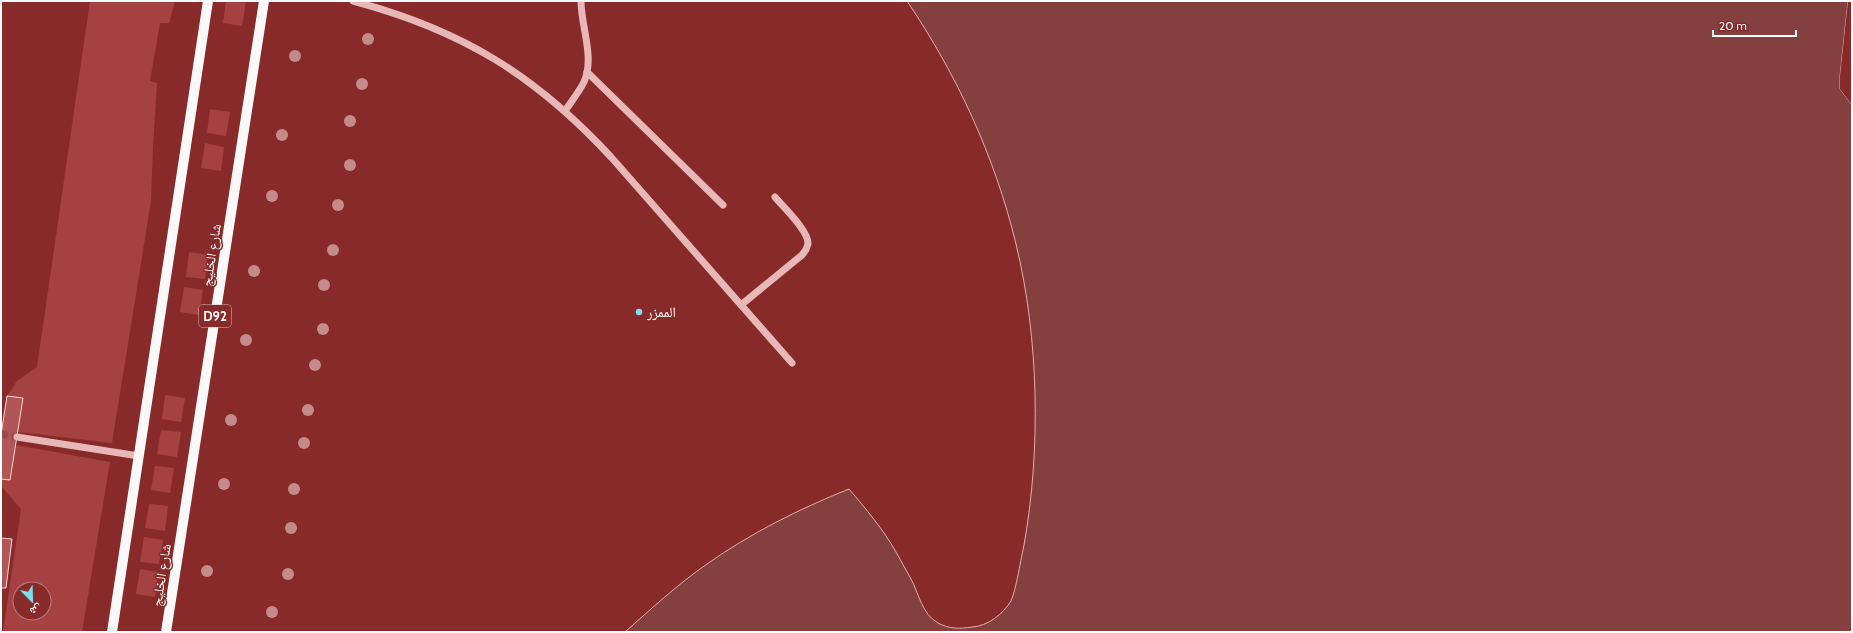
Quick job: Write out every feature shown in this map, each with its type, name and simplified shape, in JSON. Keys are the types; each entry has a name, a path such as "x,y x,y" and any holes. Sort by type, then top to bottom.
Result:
{"main road":[{"path":"112,632 208,1"},
{"name":"شارع الخليج","path":"166,632 264,1"}],"lane":[{"path":"353,1 397,13 427,24 473,46 519,73 581,125 792,363"},
{"path":"565,111 580,89 587,72 588,60 581,1"},
{"path":"587,72 723,205"},
{"path":"741,305 802,255 806,250 808,243 805,232 775,197"},
{"path":"17,437 138,456"}],"shaded area":[{"path":"90,1 175,1 169,23 160,23 150,81 157,83 151,201 112,443 18,432 23,398 7,396 17,381 37,367"},
{"path":"226,1 246,1 242,26 223,23"},
{"path":"907,1 1848,1 1840,89 1852,105 1852,632 625,632 686,580 707,564 741,542 776,522 849,489 886,535 911,579 925,609 928,614 938,623 955,628 978,626 989,622 999,615 1011,601 1024,545 1033,471 1035,433 1033,355 1024,280 1007,212 985,148 958,87 925,29"},
{"path":"210,109 230,112 226,136 207,133"},
{"path":"205,143 224,147 221,171 201,168"},
{"path":"189,252 208,255 205,279 186,277"},
{"path":"184,287 203,290 199,315 180,312"},
{"path":"165,395 185,398 181,422 162,419"},
{"path":"161,430 181,432 177,457 157,454"},
{"path":"16,445 110,462 82,632 3,632 21,509 1,486 1,479 10,480"},
{"path":"155,466 174,468 170,493 151,490"},
{"path":"149,504 168,506 165,531 145,528"},
{"path":"144,537 163,540 159,564 140,562"},
{"path":"140,569 159,572 155,597 136,594"}],"pier":[{"path":"1848,1 1850,1 1842,89 1852,105 1840,89"}],"building":[{"path":"7,396 23,398 10,480 1,479 1,435"},
{"path":"1,538 12,539 6,588 1,588"}],"tunnel":[{"path":"1,434 17,437"}],"place":[{"name":"الممزر","path":"639,312"}]}
